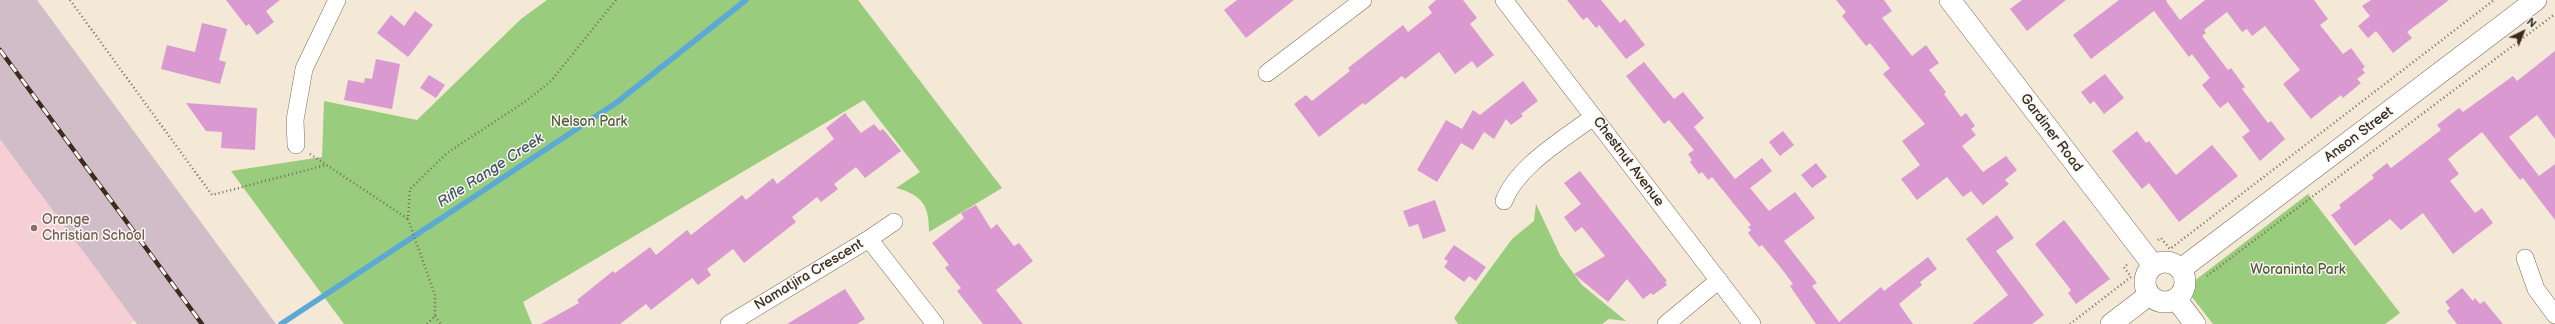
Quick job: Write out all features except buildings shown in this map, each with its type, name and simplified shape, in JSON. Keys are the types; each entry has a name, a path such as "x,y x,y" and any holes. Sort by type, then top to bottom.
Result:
{"street":[{"path":"296,145 295,120 304,69 337,0"},
{"path":"1267,73 1363,0"},
{"name":"Chestnut Avenue","path":"1504,0 1752,324"},
{"name":"Gardiner Road","path":"1950,0 2148,259"},
{"name":"Anson Street","path":"2181,269 2536,0"},
{"path":"1504,201 1508,190 1529,166 1593,116"},
{"name":"Namatjira Crescent","path":"729,324 869,239 894,222"},
{"name":"Namatjira Crescent","path":"869,239 934,324"},
{"path":"2525,258 2536,289 2555,315"},
{"path":"2148,259 2168,262 2181,269 2184,276 2184,287 2176,299 2163,302 2149,295 2144,287 2148,259"},
{"path":"1666,324 1719,280"},
{"path":"2111,324 2149,295"},
{"path":"2176,299 2195,324"}],"path":[{"path":"70,0 212,195 326,165"},
{"path":"441,324 435,316 435,295 408,219 410,189 447,153 526,101 551,81 616,0"},
{"path":"2070,324 2131,277 2124,267 2148,259 2161,238 2170,249 2494,0"},
{"path":"2207,276 2555,14"},
{"path":"296,145 408,219"},
{"path":"427,324 435,316"}],"shaded area":[{"path":"0,0 37,0 276,324 137,324 0,139"},
{"name":"Orange Christian School","path":"0,136 136,319 130,324 0,324"}],"green space":[{"name":"Nelson Park","path":"547,0 858,0 1002,188 929,232 928,215 923,203 913,194 896,188 920,172 864,100 523,302 532,324 344,324 231,171 322,157 324,101 417,120 521,19"},
{"name":"Woraninta Park","path":"2308,194 2400,313 2385,324 2213,324 2185,288"},
{"path":"1536,204 1560,255 1582,285 1626,321 1609,319 1602,324 1458,324 1454,318 1512,239 1534,221"}],"waterway":[{"name":"Rifle Range Creek","path":"281,324 616,103 746,0"}],"railway":[{"path":"0,50 202,324"}],"place":[{"name":"Orange Christian School","path":"34,228"}]}
